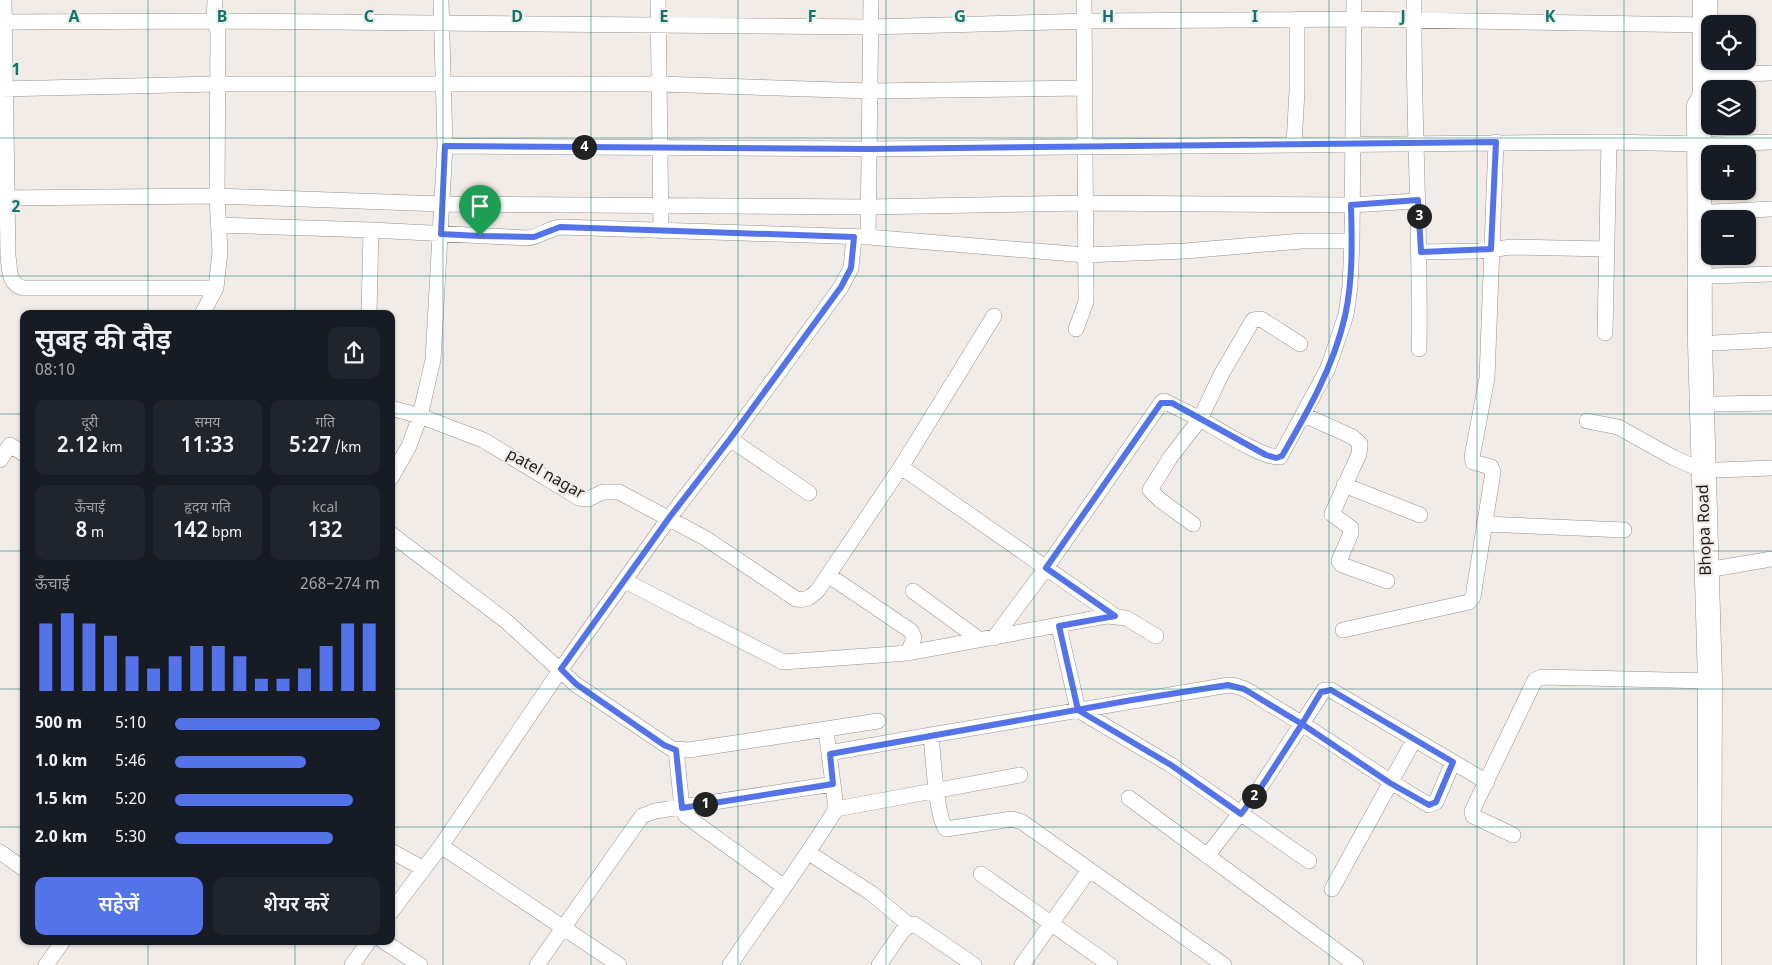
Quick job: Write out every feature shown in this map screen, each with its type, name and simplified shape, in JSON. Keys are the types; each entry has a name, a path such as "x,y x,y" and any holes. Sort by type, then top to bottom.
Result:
{"main road":[{"name":"Bhopa Road","path":"1705,0 1705,15"},
{"name":"Bhopa Road","path":"1709,142 1710,470 1714,569 1724,681 1724,965"},
{"name":"Bhopa Road","path":"1710,470 1716,404 1713,266"},
{"name":"Bhopa Road","path":"1709,965 1710,681 1714,569"}],"street":[{"path":"4,0 2,22 4,198 10,278 17,287 216,288"},
{"path":"204,310 216,288 220,252 217,196 218,31 214,21 215,0"},
{"path":"395,471 409,446 420,416 433,360 445,146 440,0"},
{"path":"658,0 661,230"},
{"path":"395,907 442,846 561,669 669,518 730,439 844,282 861,237 868,207 871,0"},
{"path":"1076,329 1086,302 1084,0"},
{"path":"987,639 1046,568 1161,403 1172,403 1246,445 1276,458 1282,456 1328,368 1339,341 1350,286 1354,0"},
{"path":"1414,0 1416,143 1421,252 1420,349"},
{"path":"1294,144 1297,91 1297,19"},
{"path":"2,22 214,21 870,28 1084,22 1354,19 1701,25"},
{"path":"1748,80 1772,73"},
{"path":"2,89 217,84 660,84 870,91 1084,88"},
{"path":"1343,630 1468,602 1473,597 1493,469 1487,464 1473,462 1472,457 1487,378 1496,142"},
{"path":"1605,333 1609,142"},
{"path":"445,146 870,149 1351,143 1772,142"},
{"path":"4,198 217,196 442,204 868,207 1085,203 1351,205 1418,200"},
{"path":"1712,207 1772,209"},
{"path":"219,225 527,238 539,236 551,229 560,227 661,230 861,237 1085,255 1162,252 1302,241 1352,241"},
{"path":"369,310 371,230"},
{"path":"1421,252 1512,247 1607,249"},
{"path":"1713,266 1772,274"},
{"name":"patel nagar","path":"395,409 420,416 483,440 579,498 588,499 603,492 614,491 705,538 796,599 802,600 812,596 901,467 994,316"},
{"path":"1192,524 1155,497 1150,488 1200,419 1222,373 1253,320 1261,319 1300,344"},
{"path":"1714,343 1772,340"},
{"path":"1716,404 1772,403"},
{"path":"1304,415 1353,437 1360,444 1359,454 1332,514 1348,524 1351,533 1339,561 1342,565 1387,581"},
{"path":"1587,421 1618,428 1674,458 1710,470 1772,468"},
{"path":"730,439 809,493"},
{"path":"0,460 5,441 20,451"},
{"path":"901,467 1115,616"},
{"path":"1344,485 1420,515"},
{"path":"1484,524 1624,530"},
{"path":"395,537 506,621 576,684 664,745 676,750 826,730 878,721"},
{"path":"1714,569 1772,559"},
{"path":"828,574 911,631 914,638 908,653"},
{"path":"625,581 783,662 908,653 1115,616 1126,618 1156,636"},
{"path":"913,591 987,639"},
{"path":"1059,626 1078,710 1171,765 1309,861"},
{"path":"1513,835 1473,816 1473,807 1487,782 1533,684 1538,678 1710,681"},
{"path":"830,754 1078,710 1234,685 1302,724 1390,783 1429,805 1434,804 1453,762"},
{"path":"1207,856 1260,789 1321,692 1331,690 1487,782"},
{"path":"730,965 783,886 809,853 836,809 826,730"},
{"path":"931,736 936,791 942,824 946,829 1017,820 1028,825 1224,965"},
{"path":"1332,889 1414,740"},
{"path":"676,750 682,808 695,824 783,886"},
{"path":"836,809 1020,775"},
{"path":"537,965 642,816 655,811 833,784"},
{"path":"1129,798 1356,965"},
{"path":"442,846 618,965"},
{"path":"0,852 20,866"},
{"path":"395,853 424,869"},
{"path":"809,853 891,907 910,925"},
{"path":"1022,965 1089,870"},
{"path":"981,874 1110,965"},
{"path":"879,965 900,934 910,925 918,924 974,965"},
{"path":"46,965 60,945"},
{"path":"352,965 366,945"},
{"path":"389,945 420,965"}],"route":[{"path":"480,236 441,234 445,146 870,149 1496,142 1491,249 1421,252 1418,200 1351,205 1350,286 1346,316 1339,341 1328,368 1282,456 1276,458 1266,455 1172,403 1164,401 1046,568 1115,616 1059,626 1078,710 1171,765 1241,814 1260,789 1302,724 1390,783 1429,805 1436,802 1453,762 1331,690 1326,689 1321,692 1302,724 1244,689 1228,685 1132,700 1078,710 830,754 833,784 682,808 676,750 664,745 576,684 561,669 669,518 730,439 841,287 851,268 854,237 560,227 551,229 539,236 527,238 480,236"}]}
